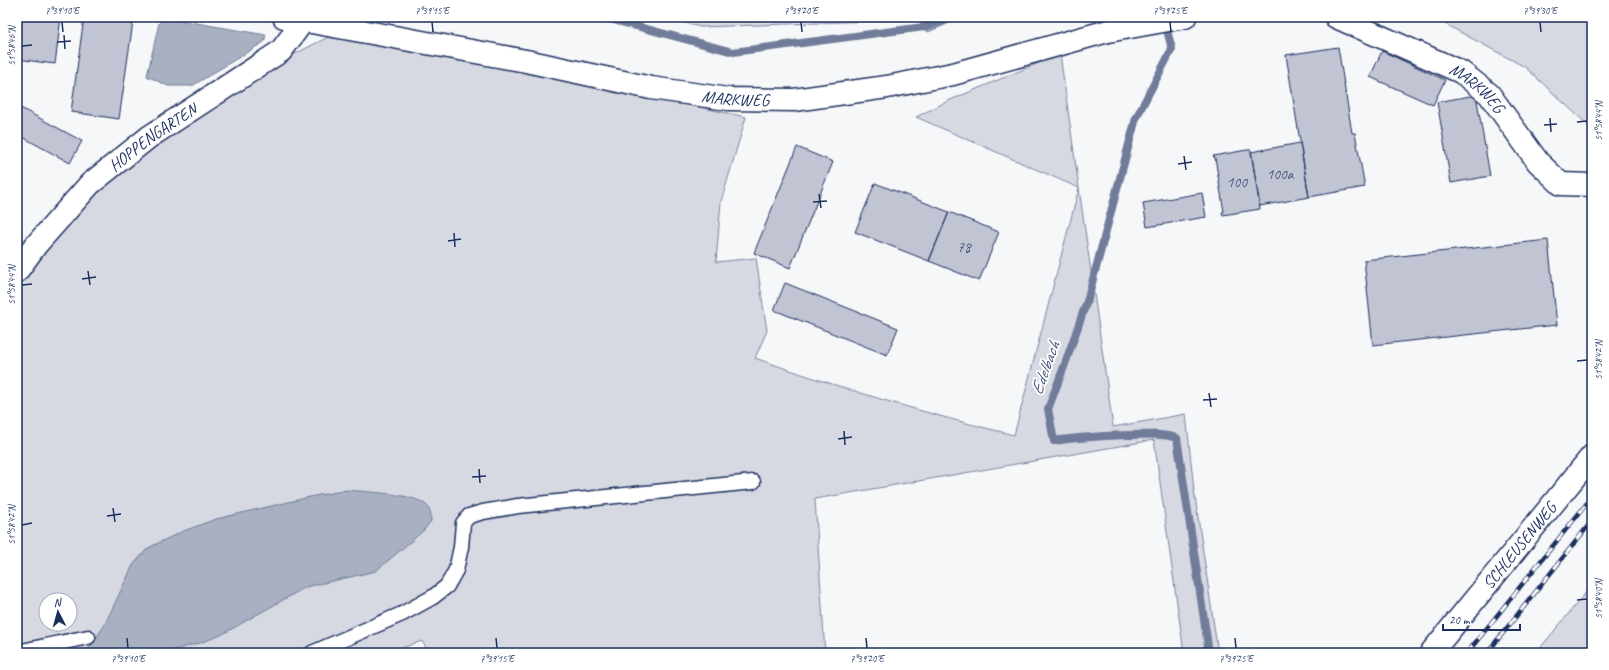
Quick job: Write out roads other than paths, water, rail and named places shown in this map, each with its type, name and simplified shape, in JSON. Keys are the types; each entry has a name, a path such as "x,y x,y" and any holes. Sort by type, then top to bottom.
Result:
{"street":[{"name":"MARKWEG","path":"293,19 526,61 651,88 728,100 794,100 887,87 953,74 1108,31 1185,17"},
{"name":"MARKWEG","path":"1336,17 1461,72 1489,94 1538,162 1561,184 1592,185"},
{"name":"HOPPENGARTEN","path":"17,271 36,244 90,184 149,137 281,51 293,19"},
{"name":"SCHLEUSENWEG","path":"1431,653 1592,456"}],"lane":[{"path":"312,653 402,614 433,597 447,586 456,570 461,547 463,523 469,516 518,506 753,482"},
{"path":"17,652 88,637"}],"water":[{"path":"937,17 964,17 928,32 926,28 927,22"},
{"path":"167,18 266,35 264,42 192,86 168,86 147,76 159,23"},
{"path":"347,490 399,495 418,500 425,504 430,510 431,521 424,530 376,571 306,587 221,635 200,643 163,653 83,653 89,648 104,626 133,565 148,548 181,532 216,519 314,496"}],"waterway":[{"path":"602,17 733,52 924,27 943,21 947,17"},
{"name":"Edelbach","path":"1167,30 1172,49 1136,118 1088,298 1048,409 1054,441 1128,435 1159,435 1177,438 1209,653"}],"railway":[{"path":"1467,653 1592,497"},
{"path":"1487,653 1592,521"}]}
